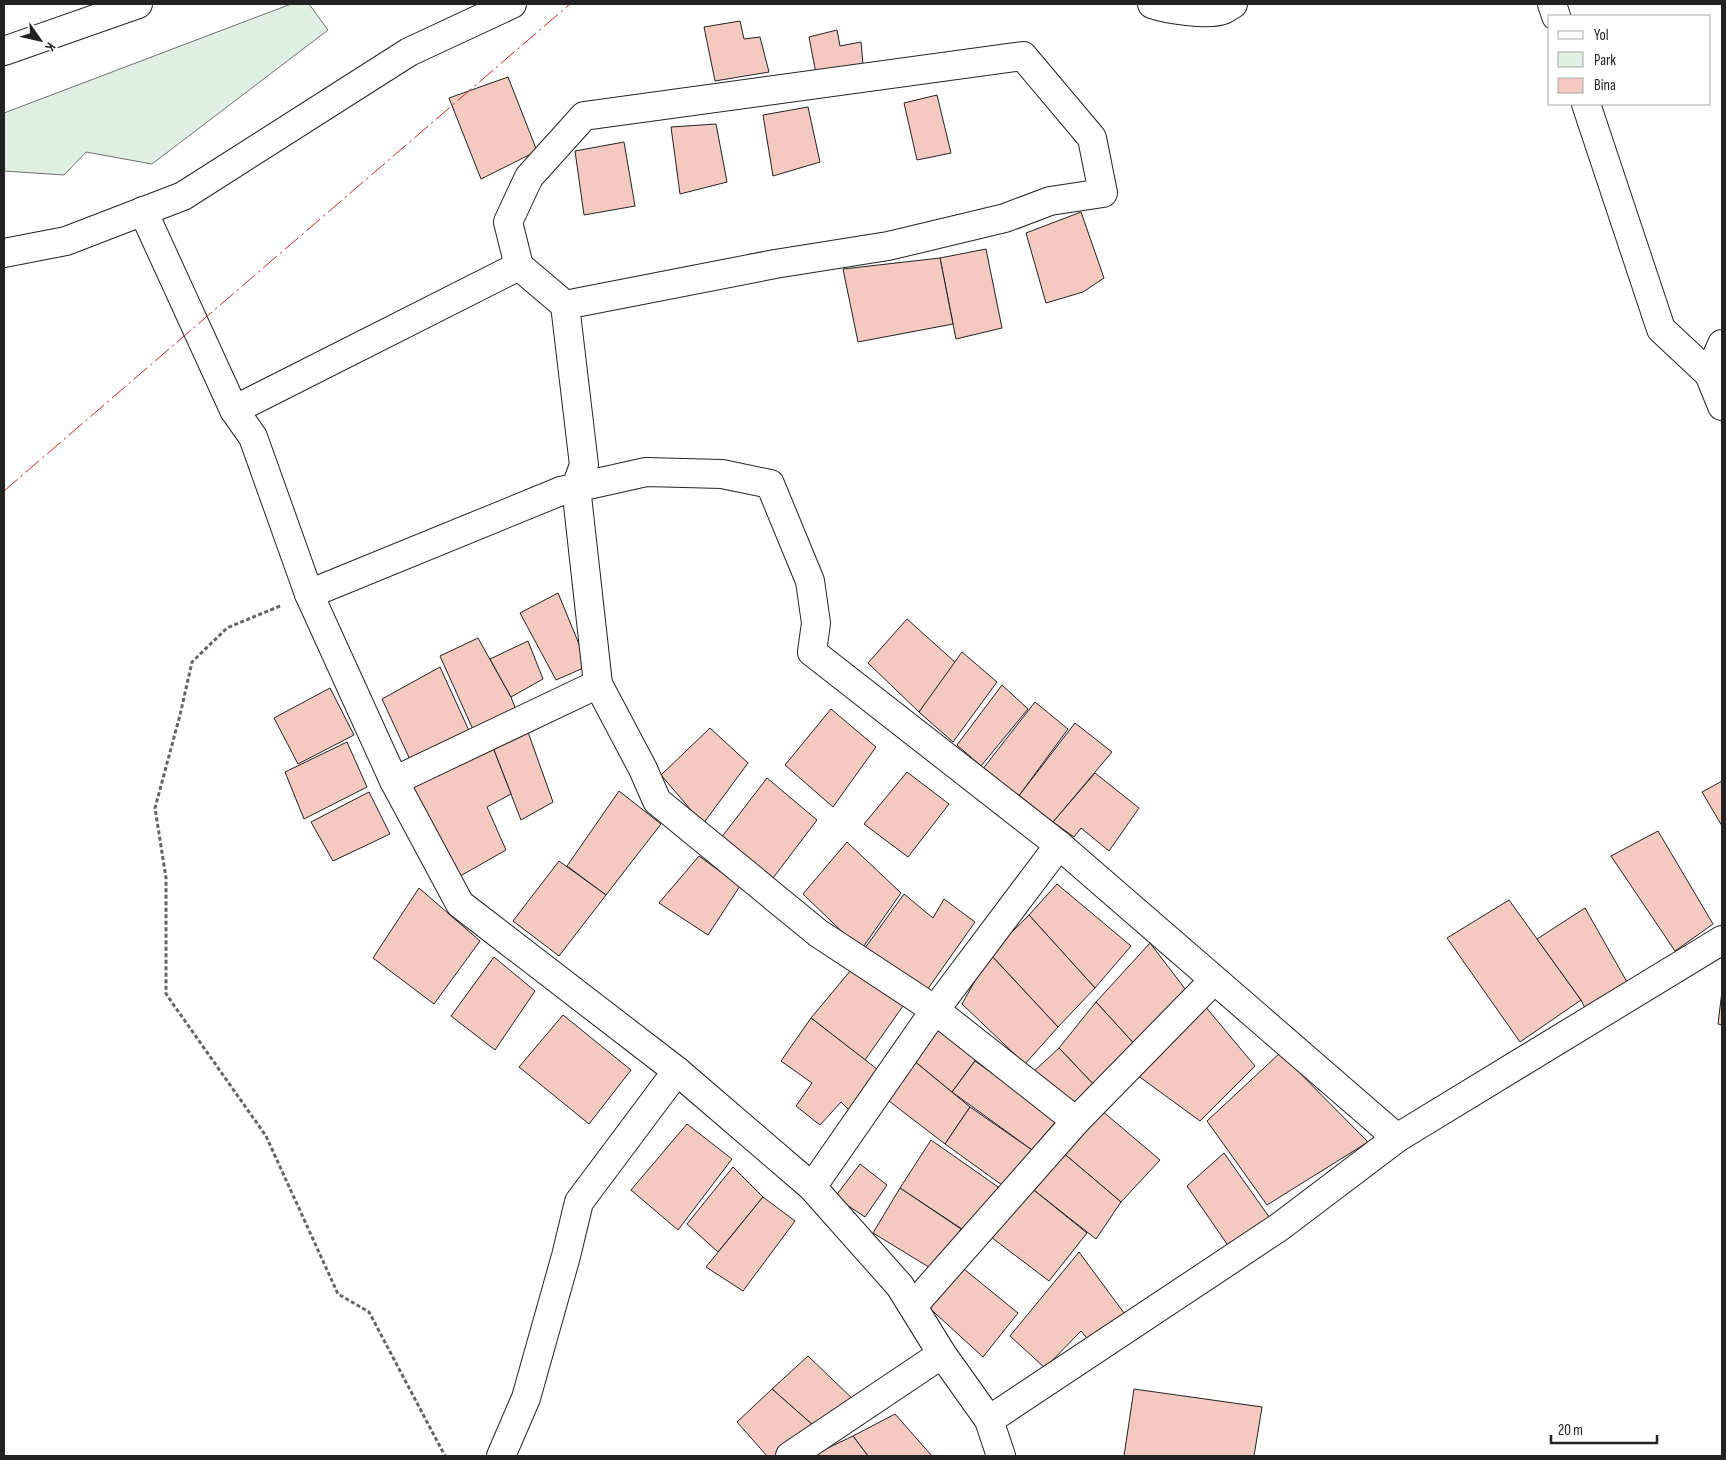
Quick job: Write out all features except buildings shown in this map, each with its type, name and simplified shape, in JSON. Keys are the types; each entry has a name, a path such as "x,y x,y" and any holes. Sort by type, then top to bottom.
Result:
{"main road":[{"path":"4,51 138,4"},
{"path":"4,252 66,241 183,196 409,52 512,4"},
{"path":"1152,4 1160,7 1198,12 1222,11 1234,4"},
{"path":"565,305 775,264 888,246 1005,218 1050,201 1103,193 1092,138 1023,56 584,116 530,177 508,222 519,266 565,305 584,465 576,488 598,684 643,769 657,801 818,934 935,1010 1076,1121"},
{"path":"1586,105 1661,329 1709,374 1722,406"},
{"path":"143,211 234,410 253,437 309,594 394,781 460,904 677,1071 812,1187 900,1286 942,1354 989,1420 1001,1456"},
{"path":"234,410 519,266"},
{"path":"1709,374 1722,344"},
{"path":"309,594 561,491 646,472 722,474 770,484 810,581 816,623 812,652 1059,845 1398,1138"},
{"path":"394,781 598,684"},
{"path":"812,1187 935,1010 1059,845"},
{"path":"989,1420 1278,1228 1398,1138 1722,940"},
{"path":"913,1306 1076,1121 1214,980"},
{"path":"501,1456 526,1398 566,1256 579,1202 677,1071"},
{"path":"790,1456 942,1354"}],"path":[{"path":"309,594 227,628 192,662 155,808 166,878 166,994 266,1136 338,1294 370,1312 445,1456"}],"green space":[{"path":"291,4 309,4 328,30 152,164 86,152 64,175 4,171 4,113"}],"power":[{"path":"4,491 570,4"}]}
